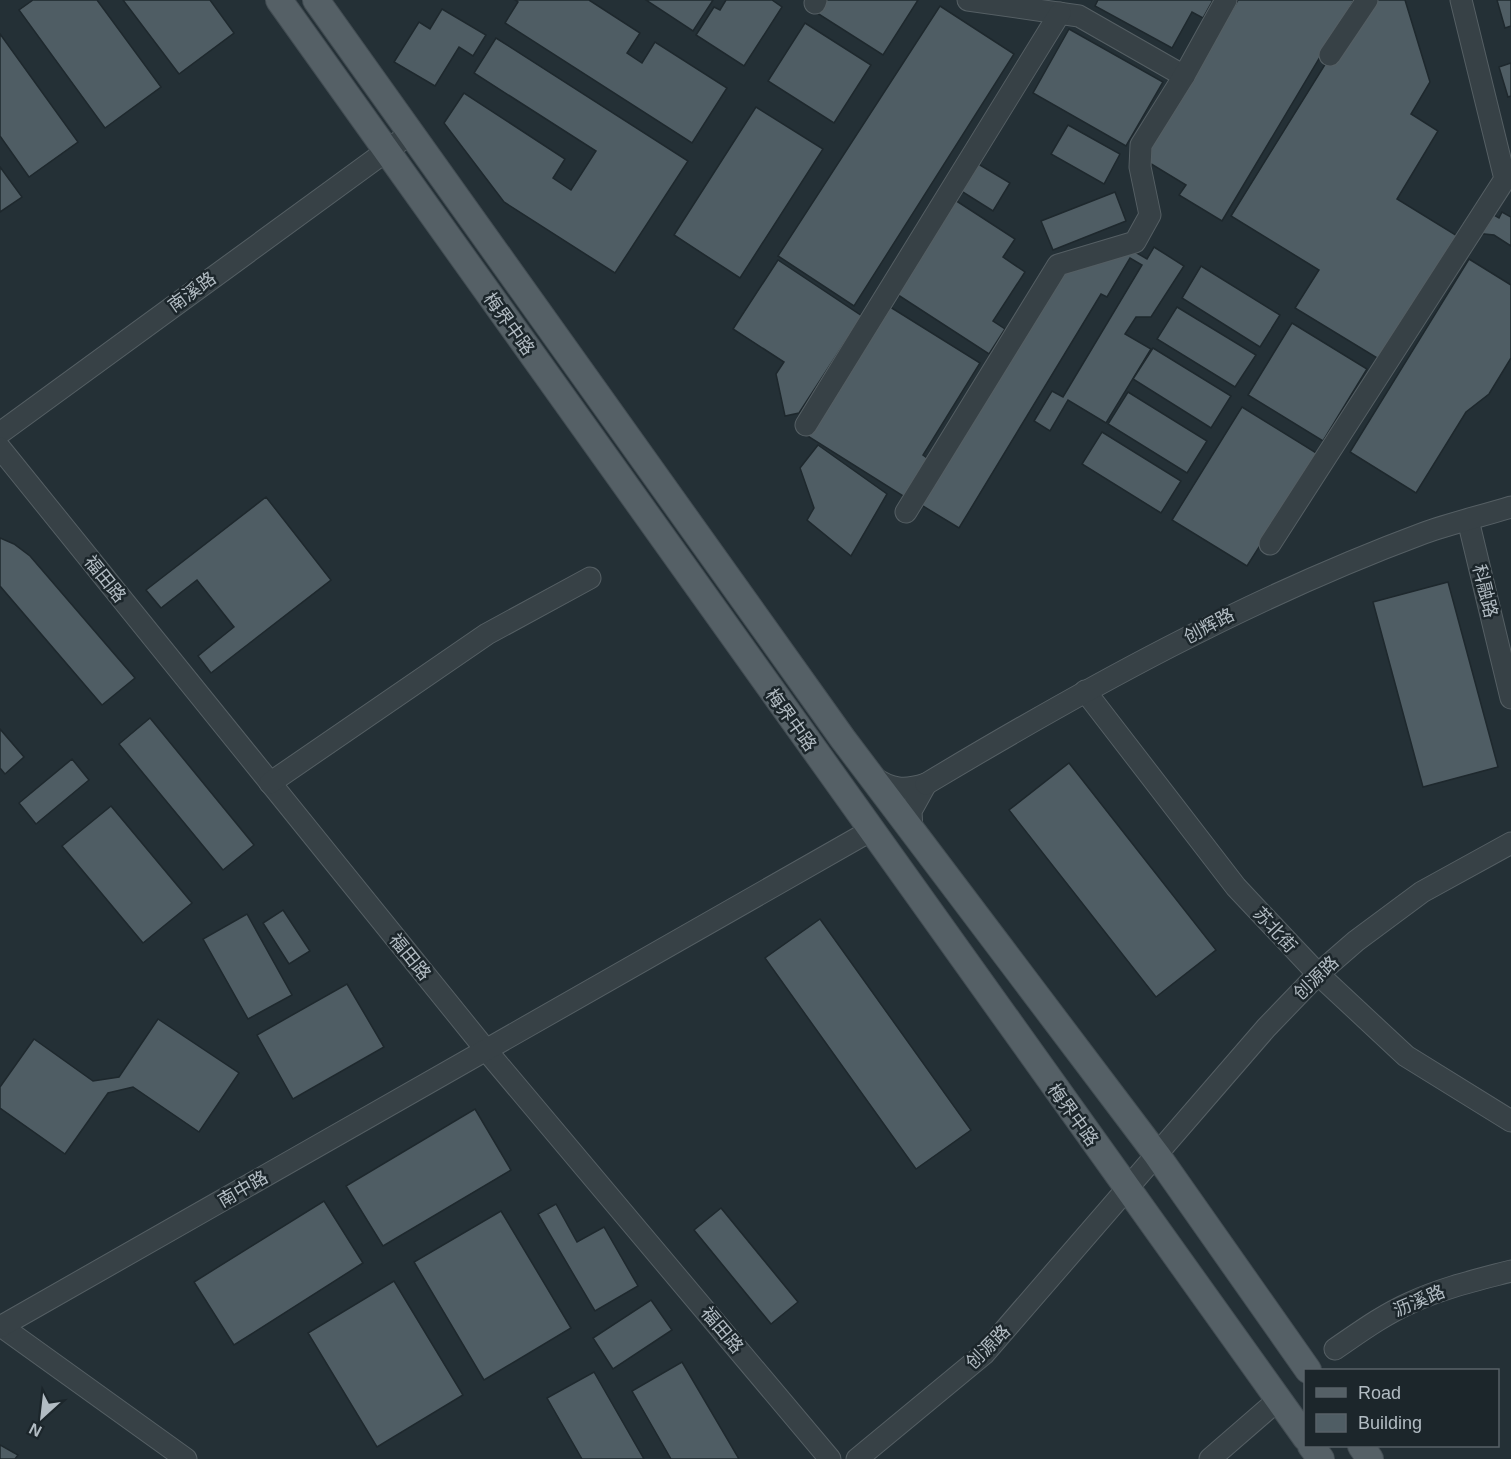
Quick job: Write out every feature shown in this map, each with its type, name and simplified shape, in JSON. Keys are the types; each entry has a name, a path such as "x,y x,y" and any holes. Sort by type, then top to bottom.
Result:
{"main road":[{"name":"梅界中路","path":"279,0 384,152 1304,1437"},
{"name":"梅界中路","path":"316,0 872,777 1157,1155 1307,1369"},
{"path":"1312,1447 1321,1459"}],"street":[{"path":"968,0 1079,16 1184,76"},
{"path":"906,512 1058,265 1135,242 1150,215 1140,166 1141,145 1184,76 1226,0"},
{"path":"1330,55 1367,0"},
{"path":"1270,544 1505,178 1461,0"},
{"path":"806,425 1060,13"},
{"name":"南溪路","path":"0,433 411,133"},
{"name":"福田路","path":"0,448 486,1050 830,1459"},
{"name":"创辉路","path":"926,784 1085,691 1250,605 1425,532 1511,507"},
{"name":"科融路","path":"1468,520 1511,698"},
{"path":"270,783 487,634 590,578"},
{"name":"苏北街","path":"1085,691 1236,887 1318,974 1406,1056 1511,1121"},
{"path":"872,777 887,787 899,790 926,784"},
{"path":"912,830 911,811 926,784"},
{"name":"南中路","path":"1,1326 870,831"},
{"name":"创源路","path":"857,1459 984,1354 1266,1028 1318,974 1356,941 1422,892 1511,843"},
{"name":"沥溪路","path":"1335,1349 1382,1317 1411,1302 1448,1288 1511,1271"},
{"path":"1,1326 186,1459"},
{"path":"1210,1459 1278,1400"}],"building":[{"path":"33,0 97,0 161,87 105,128 19,10"},
{"path":"123,0 210,0 234,33 179,74"},
{"path":"515,0 589,0 640,33 627,53 642,63 655,42 727,88 692,143 505,23 518,2"},
{"path":"646,0 713,0 693,31"},
{"path":"726,0 772,0 782,7 744,66 696,35 714,7 720,10"},
{"path":"825,0 918,0 883,55 817,13"},
{"path":"1098,0 1213,0 1203,18 1192,12 1172,48 1095,6"},
{"path":"1238,0 1354,0 1222,221 1179,195 1186,185 1143,159"},
{"path":"1365,0 1405,0 1430,82 1411,114 1438,131 1397,199 1459,237 1382,361 1295,308 1319,270 1231,216"},
{"path":"1497,0 1511,0 1511,26 1505,28"},
{"path":"940,6 1014,54 854,306 778,256"},
{"path":"442,9 486,35 473,56 459,47 435,86 394,62 419,22 430,29"},
{"path":"805,23 871,65 834,123 768,81"},
{"path":"1069,29 1163,82 1126,146 1033,93"},
{"path":"0,34 78,142 29,177 0,136"},
{"path":"496,38 688,161 615,273 504,202 444,123 464,93 565,159 553,178 571,190 596,151 474,73"},
{"path":"1511,63 1511,96 1508,97 1499,67"},
{"path":"756,107 823,149 740,278 674,235"},
{"path":"1068,125 1120,154 1104,184 1051,154"},
{"path":"975,162 1010,183 993,211 958,189"},
{"path":"0,167 22,197 0,212"},
{"path":"1115,192 1126,221 1053,250 1041,221"},
{"path":"955,200 1015,239 1003,257 1025,272 993,321 1005,329 989,354 895,293"},
{"path":"1487,211 1499,218 1502,212 1511,217 1511,246 1494,235 1475,233"},
{"path":"1154,247 1184,266 1151,317 1136,317 1125,334 1151,349 1106,423 1068,400 1050,431 1034,421 1052,391 1063,397 1142,265 1130,258 1107,297 1101,294 959,528 918,503 1060,269 1130,249 1147,259"},
{"path":"1469,259 1511,285 1511,358 1489,394 1466,412 1416,493 1350,452"},
{"path":"778,260 862,316 799,413 785,416 776,374 784,362 733,329"},
{"path":"1201,266 1280,315 1260,347 1182,298"},
{"path":"887,305 980,363 923,455 934,463 911,501 806,435"},
{"path":"1177,307 1256,355 1235,387 1157,339"},
{"path":"1292,323 1367,369 1323,441 1248,395"},
{"path":"1153,348 1231,396 1211,428 1133,379"},
{"path":"1128,392 1207,441 1187,473 1108,424"},
{"path":"1242,407 1318,454 1247,566 1172,520"},
{"path":"1102,432 1181,481 1161,513 1082,464"},
{"path":"818,445 887,494 851,556 807,520 814,508 800,468"},
{"path":"266,497 331,580 211,673 198,656 234,627 197,580 161,608 146,590"},
{"path":"0,538 14,544 30,556 135,678 102,705 0,586"},
{"path":"1448,582 1498,767 1423,787 1373,602"},
{"path":"150,718 254,845 223,870 119,744"},
{"path":"0,729 24,757 5,774 0,768"},
{"path":"72,759 89,780 36,824 19,803"},
{"path":"1069,763 1216,950 1156,997 1009,810"},
{"path":"111,806 192,903 143,943 62,846"},
{"path":"283,910 310,951 289,964 263,923"},
{"path":"247,914 292,995 248,1019 203,939"},
{"path":"820,919 971,1130 916,1169 765,958"},
{"path":"347,984 384,1047 293,1099 257,1035"},
{"path":"158,1019 239,1073 199,1132 133,1087 108,1093 65,1154 0,1108 0,1087 34,1039 93,1081 119,1077"},
{"path":"475,1109 511,1170 383,1246 346,1186"},
{"path":"324,1201 363,1263 234,1345 194,1282"},
{"path":"556,1204 577,1242 604,1227 638,1286 595,1311 538,1214"},
{"path":"721,1208 798,1302 771,1324 694,1230"},
{"path":"501,1211 571,1328 484,1380 414,1262"},
{"path":"394,1281 463,1395 377,1447 308,1333"},
{"path":"651,1300 672,1330 613,1369 593,1338"},
{"path":"682,1362 739,1459 671,1459 632,1391"},
{"path":"594,1372 644,1459 582,1459 547,1398"},
{"path":"0,1445 18,1455 15,1459 0,1459"}]}
